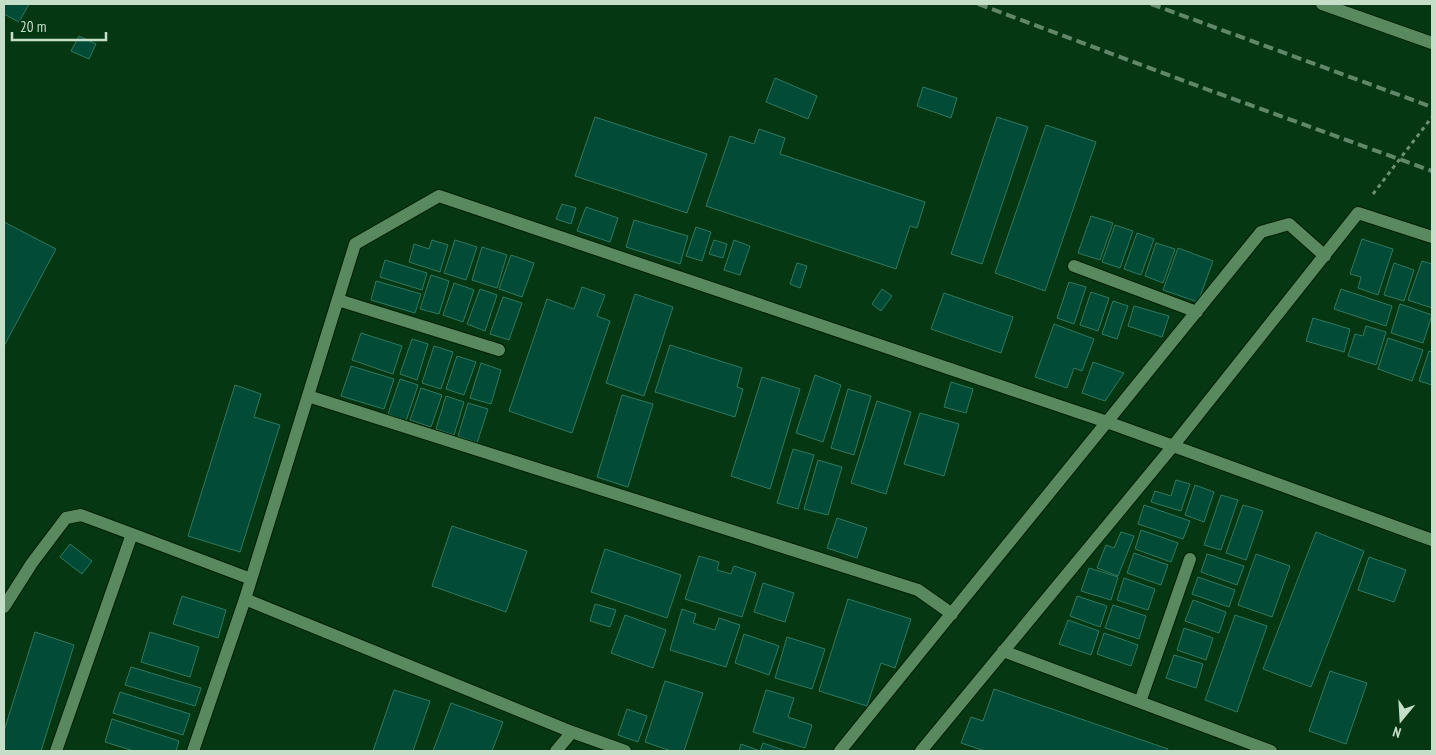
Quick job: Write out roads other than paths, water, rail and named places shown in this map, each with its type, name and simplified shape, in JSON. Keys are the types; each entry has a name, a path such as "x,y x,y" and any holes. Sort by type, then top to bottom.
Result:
{"street":[{"path":"1322,4 1432,43"},
{"path":"193,751 245,599 355,244 439,196 1107,422 1432,540"},
{"path":"920,751 1173,446 1358,213 1432,236"},
{"path":"840,751 1261,232 1289,224 1325,256"},
{"path":"1074,266 1196,312"},
{"path":"338,300 499,350"},
{"path":"308,396 918,590 952,614"},
{"path":"4,607 32,563 66,518 81,515 250,579"},
{"path":"56,751 132,534"},
{"path":"1140,702 1190,559"},
{"path":"245,599 572,732 625,751"},
{"path":"1003,651 1271,751"},
{"path":"556,751 572,732"}],"railway":[{"path":"978,4 1432,171"},
{"path":"1151,4 1432,107"}]}
